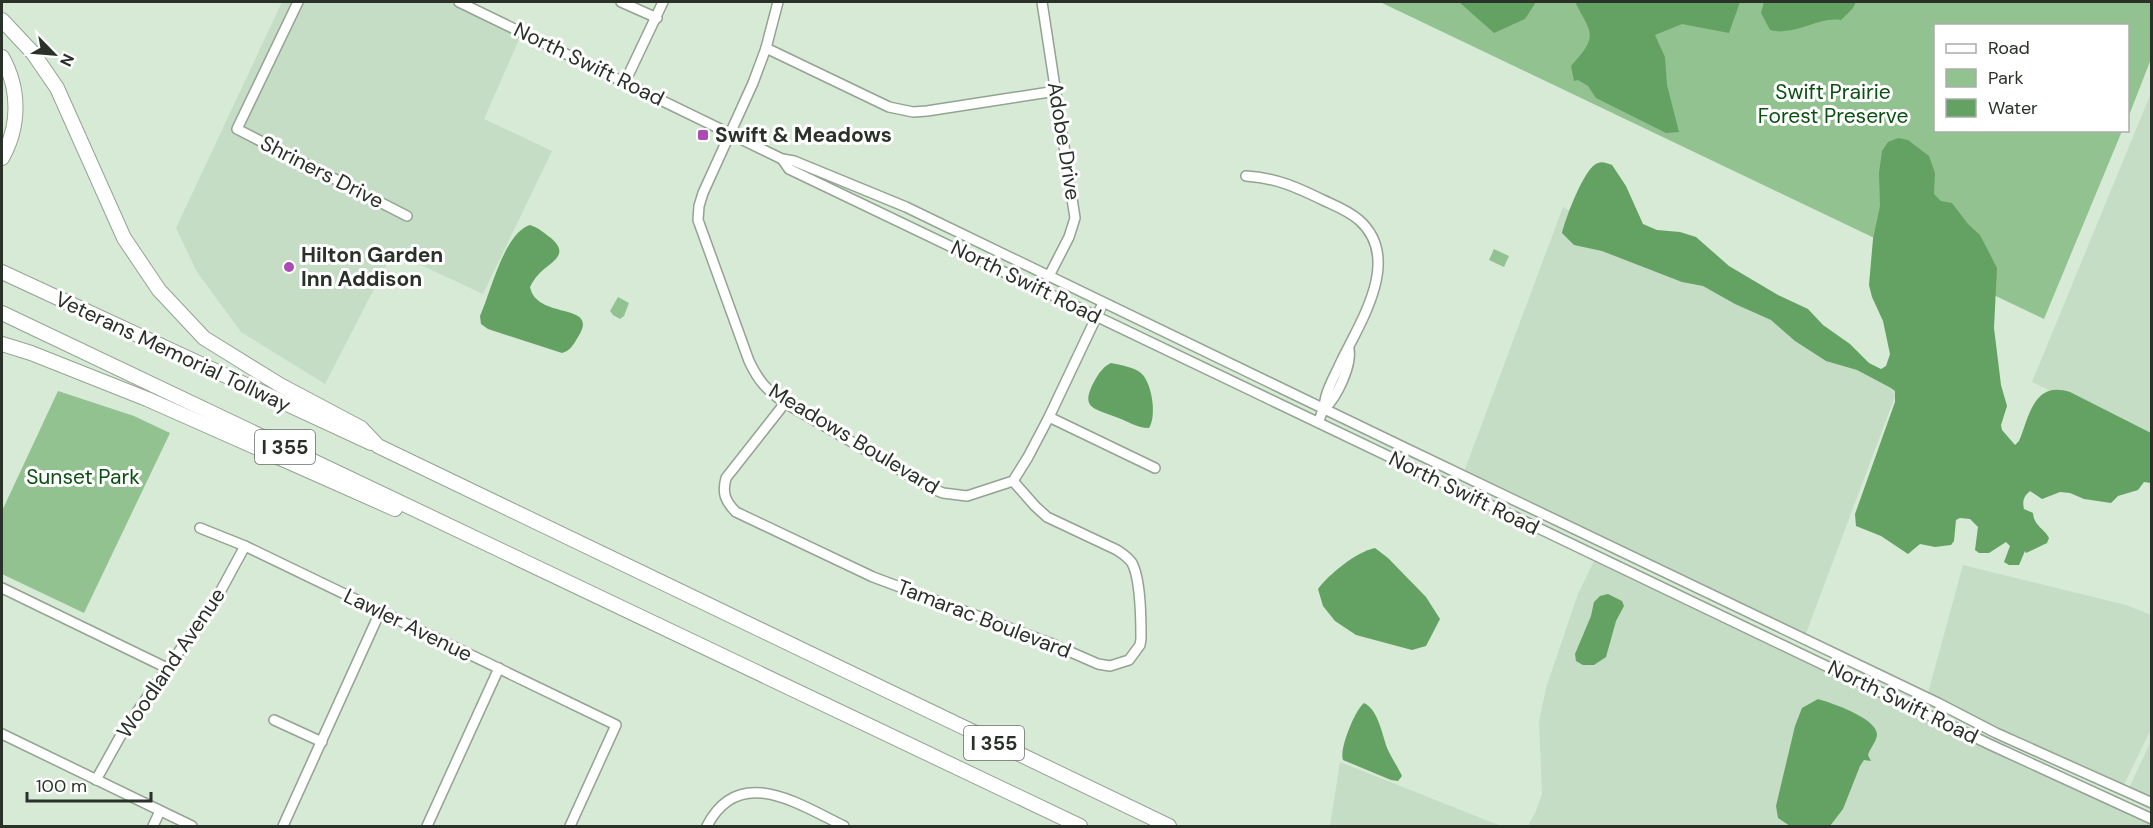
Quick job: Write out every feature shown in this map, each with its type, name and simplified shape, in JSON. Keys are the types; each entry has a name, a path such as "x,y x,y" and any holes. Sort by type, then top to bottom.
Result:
{"highway":[{"path":"2,20 33,53 57,88 124,238 159,290 204,338 280,385 361,428 378,446"},
{"path":"2,57 13,86 16,110 13,132 2,158"},
{"name":"Veterans Memorial Tollway","path":"2,272 378,446"},
{"name":"I 355","path":"2,313 1080,826"},
{"path":"2,344 31,353 147,399 520,565 568,582"},
{"name":"I 355","path":"378,446 1169,826"}],"street":[{"name":"Shriners Drive","path":"298,2 237,129 407,216"},
{"name":"North Swift Road","path":"459,2 782,159 794,161 906,207 1938,703 1996,733 2151,803"},
{"path":"621,2 657,18"},
{"path":"625,82 663,2"},
{"name":"Meadows Boulevard","path":"778,2 766,48 703,193 698,220 754,370 766,390 785,403 931,488 943,493 967,496 1012,481"},
{"name":"Adobe Drive","path":"1042,2 1075,218 1069,237 1049,276"},
{"path":"766,48 889,107 901,110 927,111 1056,91"},
{"name":"North Swift Road","path":"782,159 789,169 1991,745 2151,819"},
{"path":"1246,176 1284,182 1349,212 1369,231 1378,250 1378,275 1349,349 1326,396 1325,408 1318,422"},
{"path":"1012,481 1028,457 1049,417 1103,303"},
{"name":"Tamarac Boulevard","path":"785,403 726,477 724,488 726,502 736,512 873,577 1050,643 1098,664 1110,666 1129,660 1140,645 1141,639 1137,583 1133,565 1117,550 1041,513 1012,481"},
{"path":"1049,417 1155,468"},
{"name":"Lawler Avenue","path":"200,528 245,546 616,725 570,826"},
{"name":"Woodland Avenue","path":"96,780 121,735 219,594 245,546"},
{"path":"2,588 167,668"},
{"path":"283,826 380,612"},
{"path":"427,826 499,668"},
{"path":"273,720 322,742"},
{"path":"2,734 192,826"},
{"path":"737,784 739,795"},
{"path":"707,826 717,810 739,795 766,792 784,797 844,826"},
{"path":"153,826 160,811"}],"shaded area":[{"path":"282,2 451,2 521,35 484,119 552,151 483,294 393,252 325,384 241,332 197,272 176,228"},
{"path":"2151,93 2151,438 2032,382"},
{"path":"1563,207 1900,383 1802,644 1461,480"},
{"path":"1597,555 2152,817 2151,826 1528,826 1542,794 1539,722 1546,688 1578,594"},
{"path":"1963,565 2126,605 2151,615 2151,729 2119,795 1925,704"},
{"path":"2151,741 2151,810 2125,797"},
{"path":"1340,762 1501,826 1330,826"}],"green space":[{"name":"Swift Prairie Forest Preserve","path":"1380,2 2151,2 2151,59 2129,115 2129,24 1934,24 1934,132 2122,132 2044,319"},
{"path":"1494,249 1509,256 1504,267 1489,260"},
{"path":"618,297 629,303 624,316 620,319 610,311"},
{"name":"Sunset Park","path":"58,391 134,416 170,433 84,613 2,574 2,511"}],"water":[{"path":"1459,2 1536,2 1525,19 1494,33"},
{"path":"1575,2 1740,2 1729,33 1682,24 1655,35 1665,57 1667,85 1679,132 1666,133 1596,98 1588,86 1578,80 1574,81 1571,66 1586,48 1590,35"},
{"path":"1764,2 1856,2 1841,20 1826,20 1781,31 1770,30 1761,13"},
{"path":"1898,138 1908,140 1929,156 1935,173 1934,194 1941,201 1952,203 1980,235 1997,268 1994,328 2001,385 2007,406 2001,425 2002,430 2015,445 2019,441 2034,403 2048,391 2058,390 2070,392 2151,433 2151,483 2144,482 2138,490 2118,496 2111,503 2084,499 2070,493 2060,492 2042,499 2030,491 2028,493 2023,501 2024,509 2033,513 2035,521 2049,538 2047,543 2026,553 2025,551 2019,565 2009,565 2004,562 2010,546 2006,542 1989,553 1979,553 1975,550 1978,527 1970,519 1956,520 1954,541 1951,545 1935,547 1920,544 1908,554 1881,536 1856,526 1855,514 1895,402 1895,391 1891,388 1857,370 1826,361 1795,341 1771,320 1703,286 1682,282 1602,251 1574,245 1562,233 1581,183 1593,167 1600,162 1605,162 1612,165 1626,186 1643,224 1657,230 1680,232 1696,237 1729,266 1778,295 1808,309 1823,325 1850,344 1869,363 1881,369 1886,366 1890,354 1883,321 1869,285 1873,239 1880,206 1879,173 1882,151 1888,142"},
{"path":"530,225 551,238 559,250 556,259 537,276 530,287 535,297 544,304 575,314 581,319 583,326 570,349 562,353 488,329 481,324 480,316 499,264 513,239 521,230"},
{"path":"1111,363 1135,370 1146,379 1151,392 1153,408 1149,428 1099,411 1090,405 1089,396 1095,380"},
{"path":"1375,548 1426,597 1440,619 1426,646 1412,650 1356,635 1335,621 1323,606 1318,589 1323,583 1352,559"},
{"path":"1608,594 1622,601 1624,606 1616,621 1606,657 1594,665 1583,665 1576,661 1575,654 1591,616 1594,602 1600,596"},
{"path":"1818,699 1862,717 1875,728 1877,737 1868,755 1871,761 1864,760 1860,766 1843,809 1830,826 1790,826 1778,818 1776,806 1795,726 1802,708"},
{"path":"1364,703 1377,717 1388,750 1402,776 1398,781 1343,760 1343,747 1349,730 1356,713"}],"place":[{"name":"Swift & Meadows","path":"703,135"},
{"name":"Hilton Garden Inn Addison","path":"289,267"}]}
